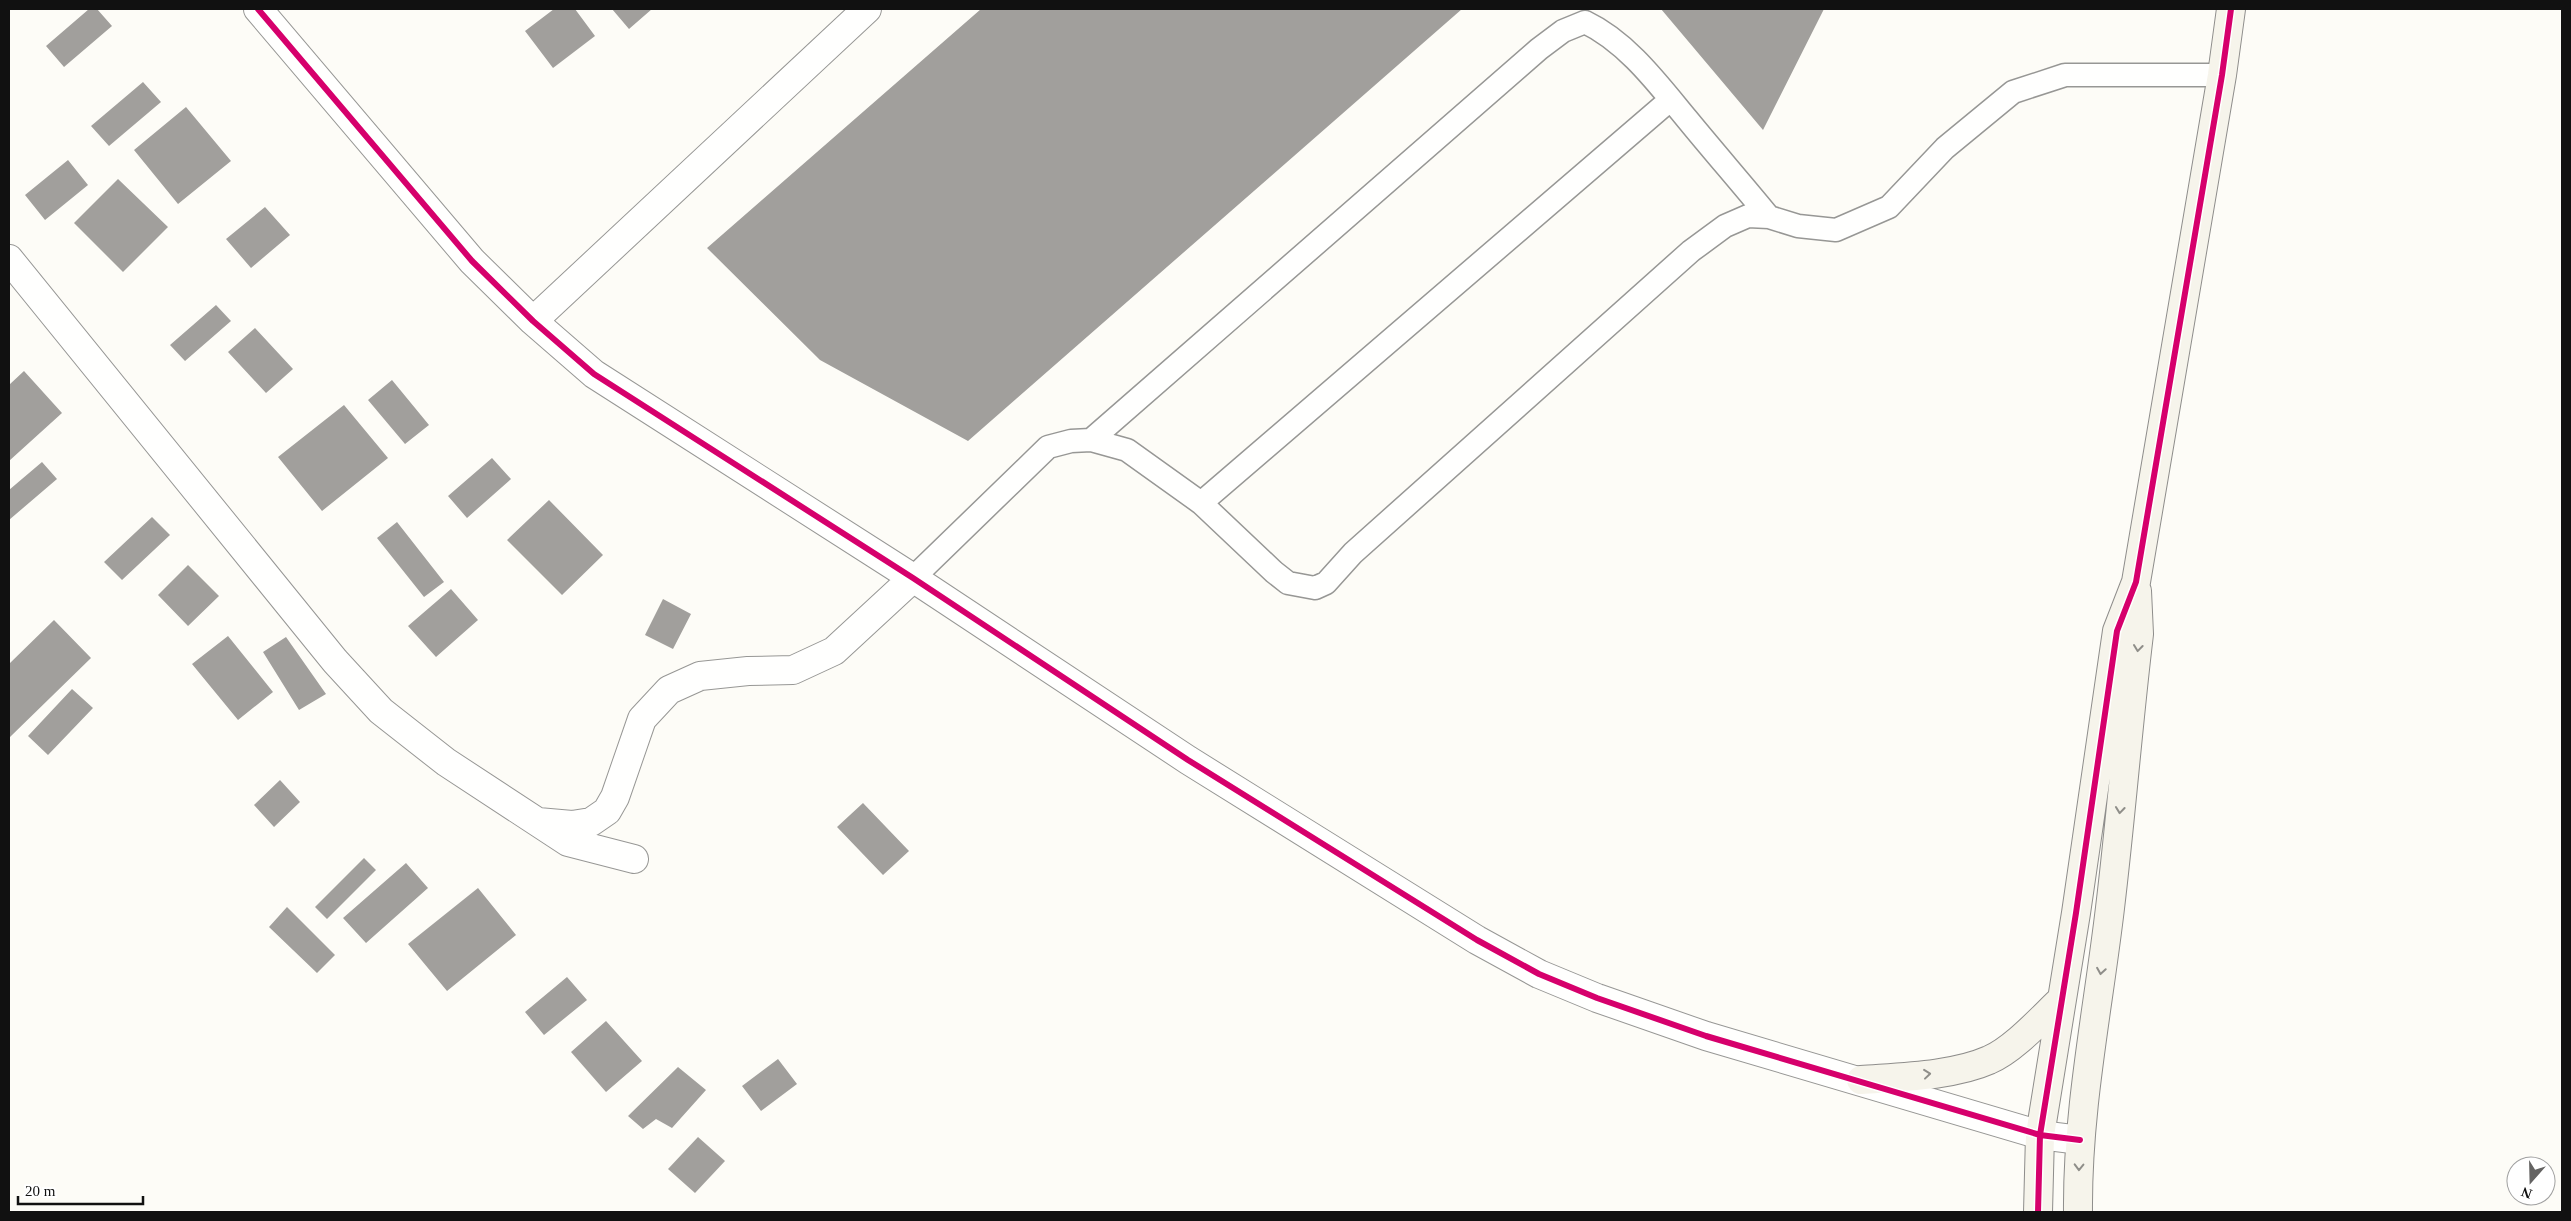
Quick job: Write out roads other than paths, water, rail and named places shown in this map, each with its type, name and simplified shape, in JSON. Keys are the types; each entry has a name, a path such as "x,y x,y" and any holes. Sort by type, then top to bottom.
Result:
{"street":[{"path":"258,9 472,261 533,321 594,374 913,578 1196,765 1477,940 1539,974 1690,1030 2040,1135 2080,1140"},
{"path":"533,321 867,9"},
{"path":"2038,1212 2040,1135 2060,1001 2076,913 2117,631 2136,582 2222,75 2231,9"},
{"path":"9,259 335,661 381,711 446,762 568,842 634,859"},
{"path":"538,822 572,825 591,822 607,811 615,797 642,719 669,690 700,676 748,671 793,670 834,650 913,578"},
{"path":"2078,1212 2080,1140 2098,990 2110,910 2139,634 2136,582"},
{"path":"1861,1080 1939,1073 1990,1060 2023,1036 2060,1001"}],"lane":[{"path":"1091,440 1563,31 1585,22 1604,31 1623,48 1769,216"},
{"path":"913,578 1048,447 1071,441 1091,440 1127,450 1201,503 1288,583 1315,588 1326,583 1360,546 1691,251 1725,226 1748,216 1769,216 1798,226 1836,230 1889,207 1946,148 2013,92 2065,75 2222,75"},
{"path":"1201,503 1670,100"}]}
